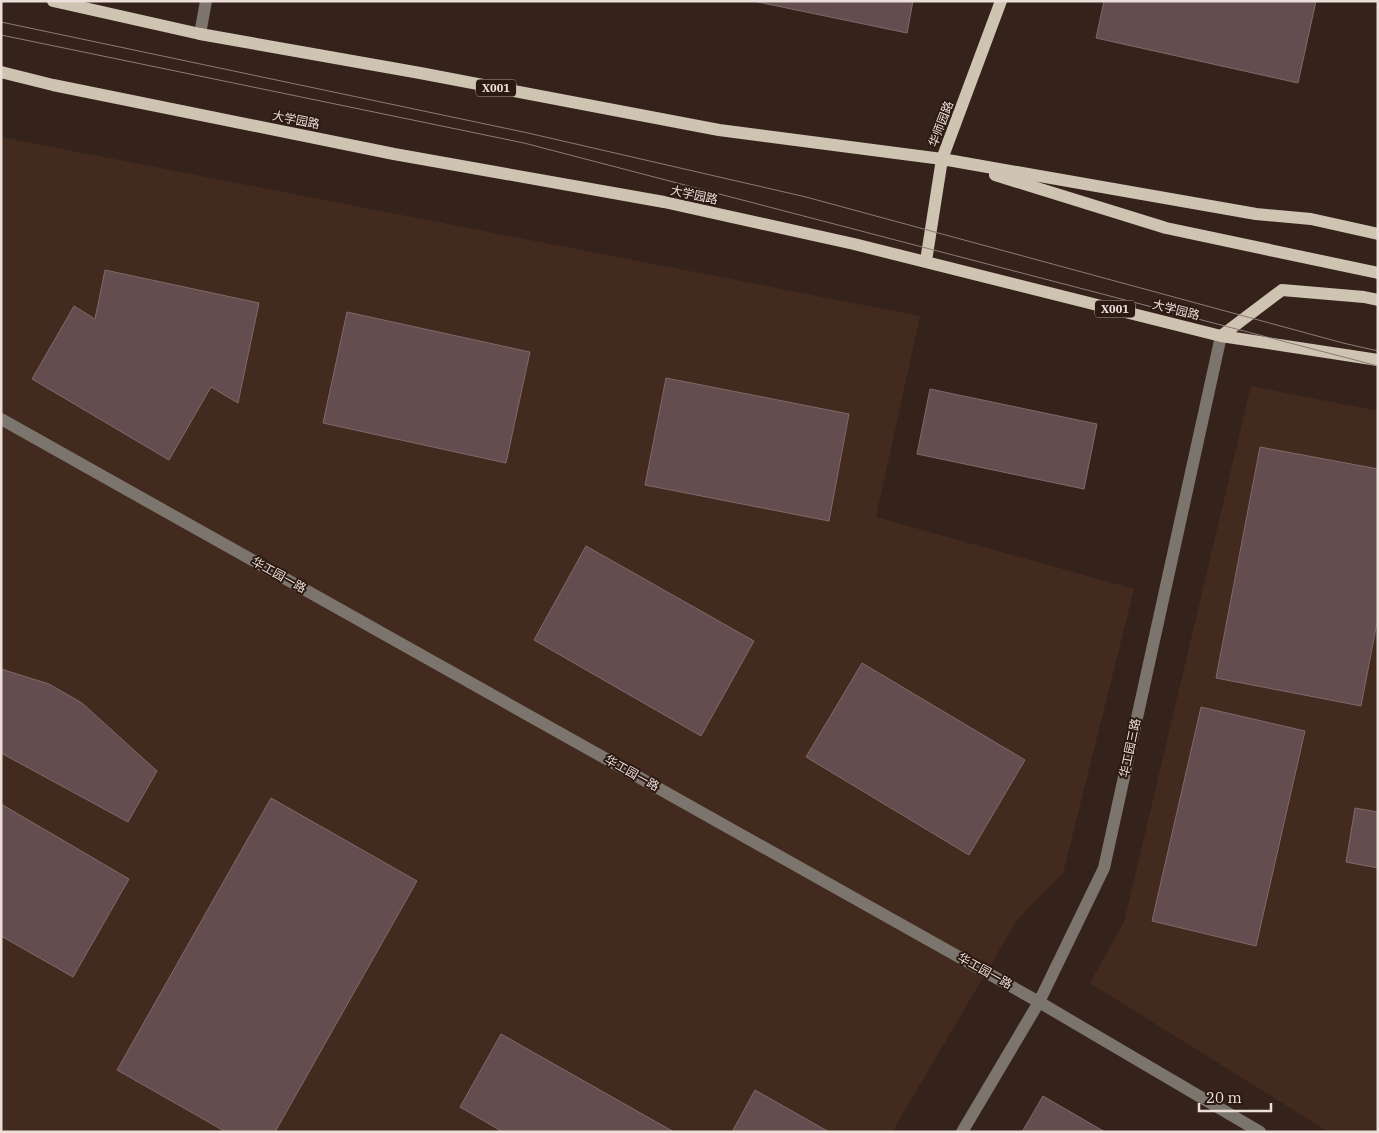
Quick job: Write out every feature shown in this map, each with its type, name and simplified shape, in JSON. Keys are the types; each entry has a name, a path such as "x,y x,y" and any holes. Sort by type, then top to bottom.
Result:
{"main road":[{"name":"X001","path":"53,1 200,34 430,75 719,130 942,159 1256,214 1311,219 1378,234"},
{"name":"华师园路","path":"926,261 942,159 1001,1"},
{"name":"大学园路","path":"1,72 53,85 394,154 664,202 926,261 1221,336 1378,360"},
{"path":"942,159 1166,228 1378,273"},
{"path":"1221,336 1282,290 1364,297 1378,300"}],"street":[{"path":"200,34 206,1"},
{"name":"华工园三路","path":"962,1132 1039,1002 1104,868 1221,336"},
{"name":"华工园一路","path":"1,419 1039,1002 1260,1132"}],"shaded area":[{"path":"1,137 920,316 876,517 1134,589 1063,873 1017,920 892,1132 1,1132"},
{"path":"1251,386 1378,411 1378,1132 1329,1132 1090,983 1124,922"}],"building":[{"path":"753,1 913,1 907,33"},
{"path":"1104,1 1316,1 1298,83 1096,38"},
{"path":"105,270 259,303 238,403 211,387 169,460 32,379 74,306 95,319"},
{"path":"347,312 530,352 506,463 323,423"},
{"path":"666,378 849,414 829,521 645,485"},
{"path":"930,389 1097,424 1084,489 917,454"},
{"path":"1260,447 1378,469 1378,617 1361,706 1216,678"},
{"path":"586,546 754,641 701,736 534,640"},
{"path":"862,663 1025,760 969,855 806,757"},
{"path":"1,669 49,684 82,703 157,771 128,822 1,753"},
{"path":"1201,707 1305,731 1256,946 1152,921"},
{"path":"271,798 417,881 275,1132 226,1132 117,1070"},
{"path":"1,804 129,879 73,977 1,936"},
{"path":"1355,808 1378,812 1378,868 1346,862"},
{"path":"501,1034 674,1132 503,1132 460,1107"},
{"path":"755,1090 829,1132 732,1132"},
{"path":"1043,1096 1105,1132 1022,1132"}],"tram line":[{"path":"1,22 528,133 806,197 1378,351"},
{"path":"1,35 524,143 1378,366"}]}
